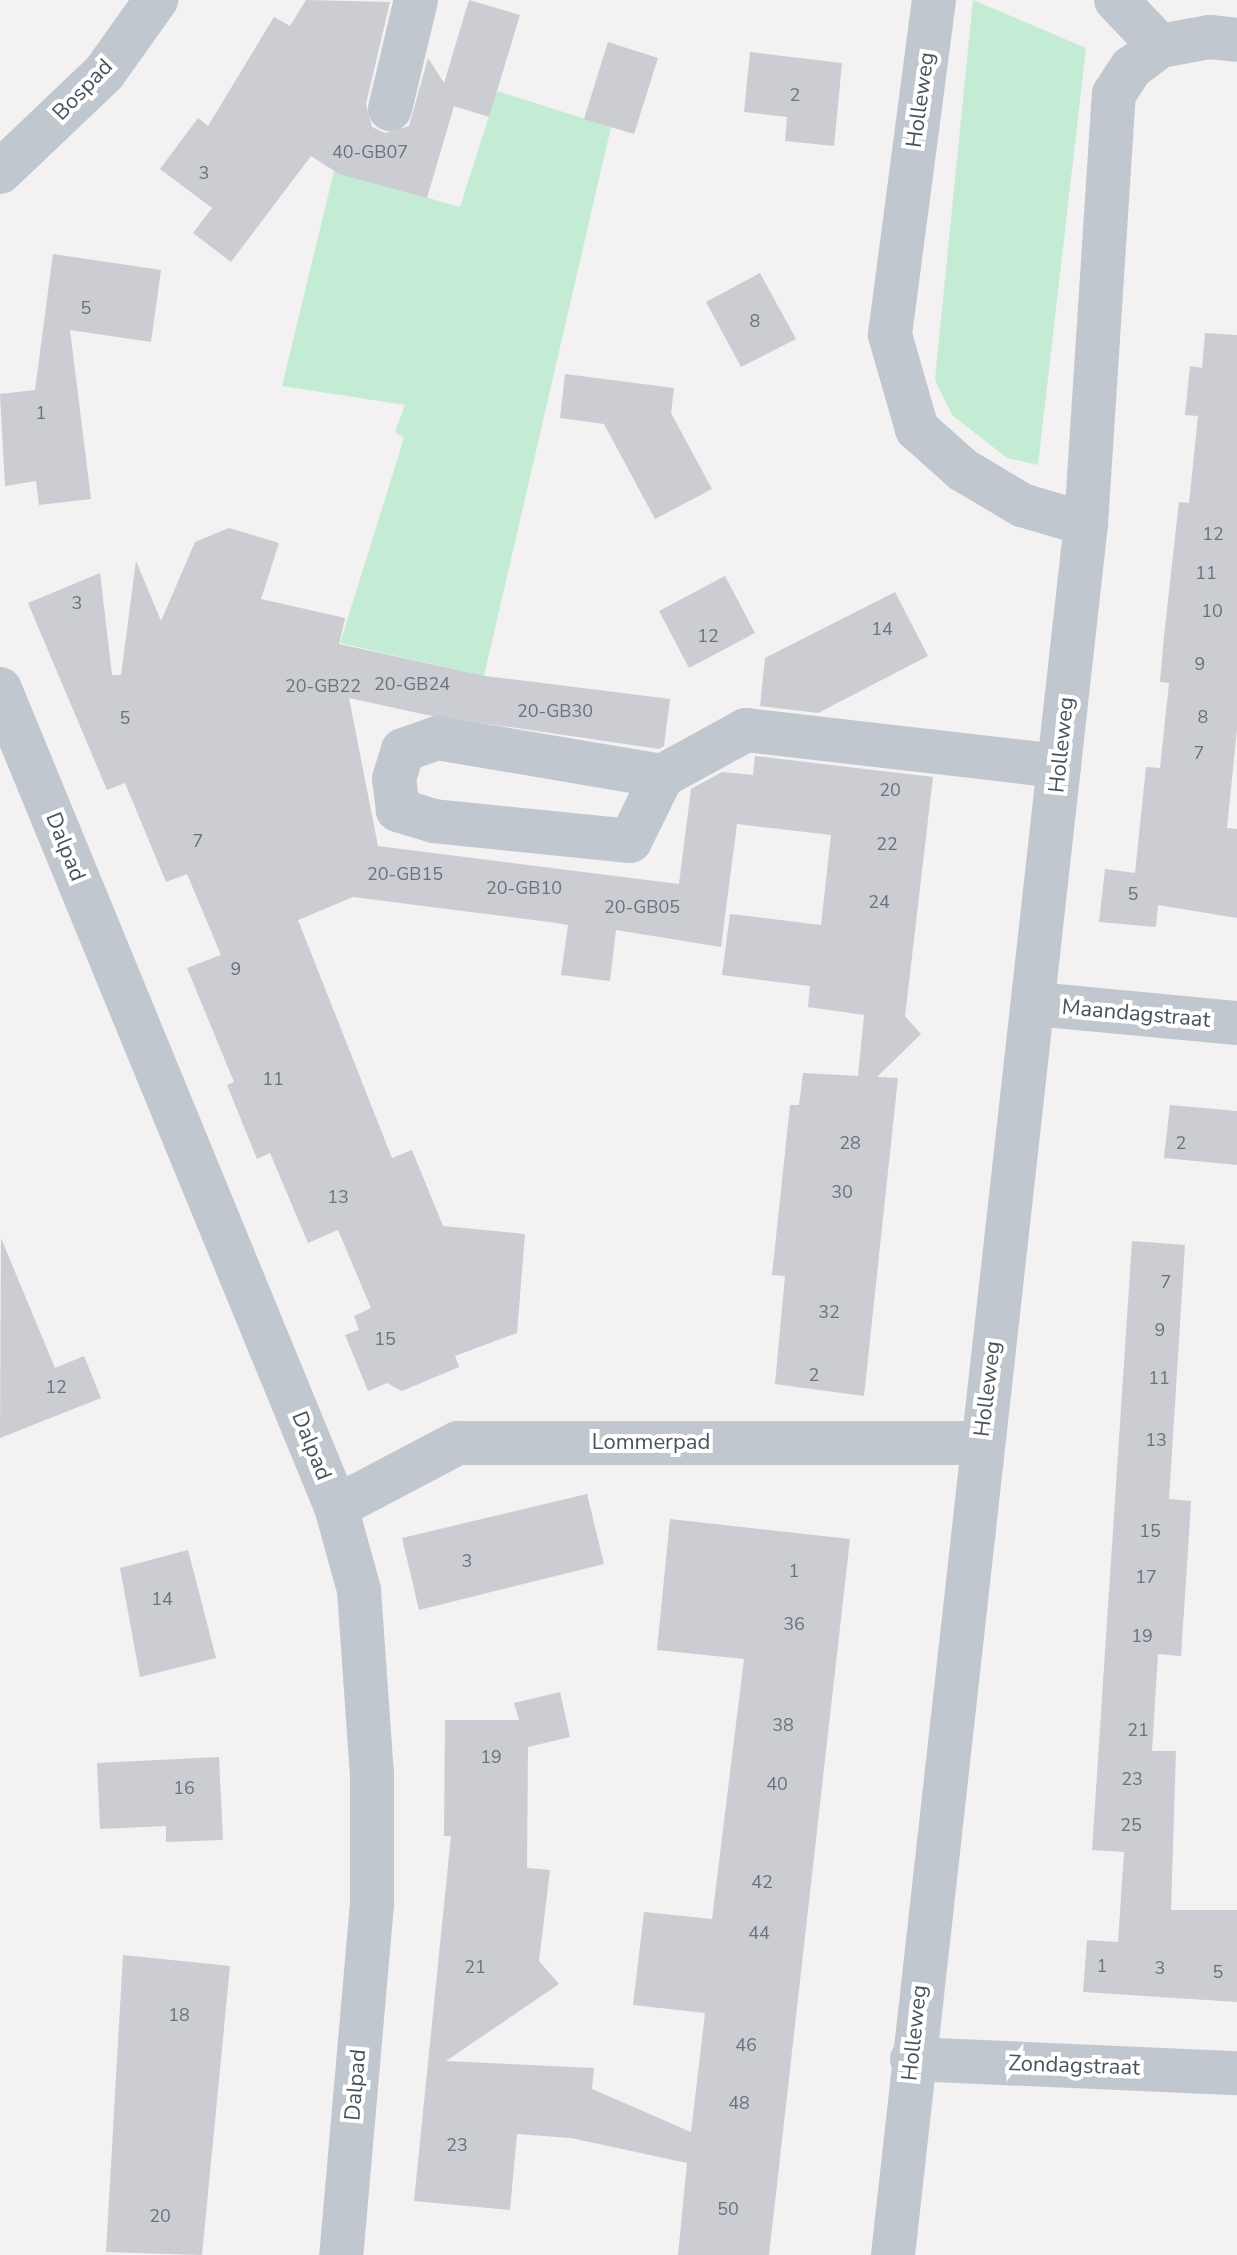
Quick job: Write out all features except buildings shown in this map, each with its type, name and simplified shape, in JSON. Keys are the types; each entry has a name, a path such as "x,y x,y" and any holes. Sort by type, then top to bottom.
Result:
{"street":[{"name":"Bospad","path":"0,172 104,73 156,0"},
{"path":"390,109 416,0"},
{"name":"Holleweg","path":"934,0 890,335 917,429 963,470 1022,505 1086,524"},
{"path":"1116,0 1160,46 1210,37 1237,40"},
{"name":"Holleweg","path":"893,2255 912,2059 981,1443 1035,1004 1086,524 1114,94 1131,68 1160,46"},
{"name":"Dalpad","path":"0,689 336,1507 359,1590 372,1774 372,1904 341,2255"},
{"path":"662,776 437,738 403,750 394,779 398,810 434,821 630,841 662,776 746,730 1059,766"},
{"name":"Maandagstraat","path":"1035,1004 1237,1023"},
{"name":"Lommerpad","path":"336,1507 458,1443 981,1443"},
{"name":"Zondagstraat","path":"912,2059 1237,2073"}],"green space":[{"path":"973,0 1086,48 1038,465 1007,458 952,415 935,380"},
{"path":"497,91 611,127 484,676 340,643 404,438 395,432 405,405 282,386 334,171 460,207"}]}
